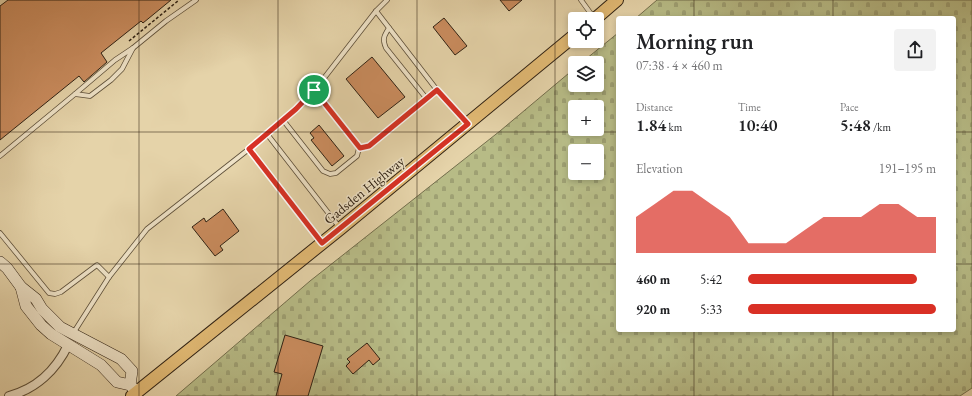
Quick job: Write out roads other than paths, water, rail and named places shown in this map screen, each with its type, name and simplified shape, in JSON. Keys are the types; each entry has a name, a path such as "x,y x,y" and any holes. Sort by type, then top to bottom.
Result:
{"main road":[{"path":"602,12 614,1"},
{"name":"Gadsden Highway","path":"133,391 341,228 568,41"}],"street":[{"path":"0,262 7,268 21,287 26,306 32,316 51,334 108,351 121,359 132,371 133,391"},
{"path":"70,340 101,365 117,382 133,391"},
{"path":"9,396 36,385 51,372 63,355 70,340"}],"lane":[{"path":"0,156 115,60 134,48 166,21 196,0"},
{"path":"70,340 108,277 147,229 249,149 296,109 314,90 387,0"},
{"path":"581,0 590,12"},
{"path":"376,12 437,90 468,124"},
{"path":"389,28 383,38 386,48 426,98"},
{"path":"75,94 90,96 101,88 122,69 134,48"},
{"path":"314,90 360,148"},
{"path":"360,148 369,146 437,90"},
{"path":"283,120 323,171 330,174 336,173 358,156 360,148"},
{"path":"266,134 341,228"},
{"path":"249,149 322,243"},
{"path":"0,233 49,293 56,294 61,292 97,265 108,277"}]}
